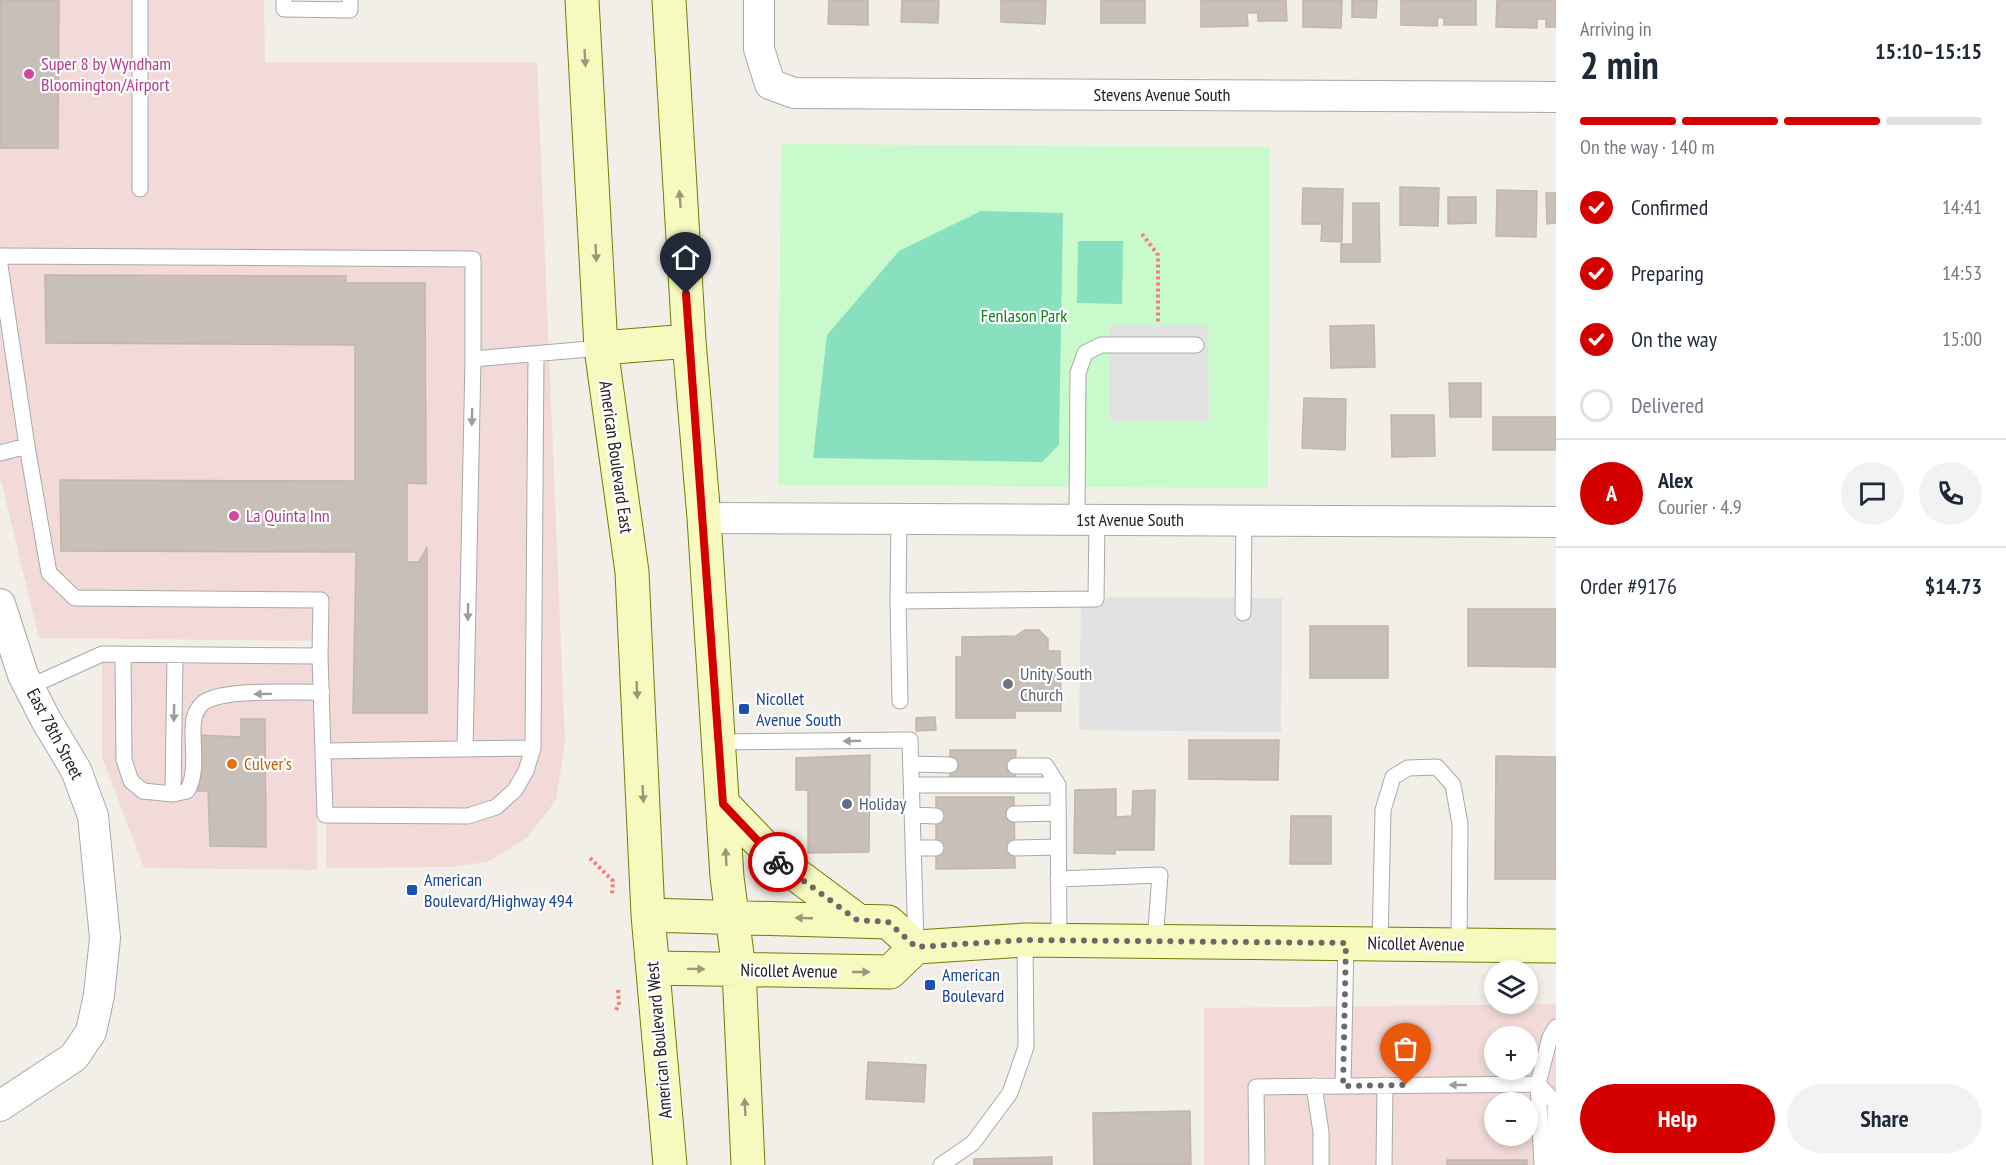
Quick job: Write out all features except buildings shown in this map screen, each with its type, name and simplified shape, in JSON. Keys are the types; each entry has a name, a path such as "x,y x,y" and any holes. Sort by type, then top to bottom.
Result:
{"main road":[{"name":"American Boulevard East","path":"582,0 601,348 632,572 648,915"},
{"path":"669,0 689,341 704,518 730,916 739,970 748,1165"},
{"path":"601,348 689,341"},
{"path":"723,804 778,861 857,920"},
{"path":"648,915 888,922 916,947"},
{"name":"American Boulevard West","path":"648,915 670,1165"},
{"name":"Nicollet Avenue","path":"653,968 890,972 916,947 1025,940 1556,946"}],"street":[{"name":"Stevens Avenue South","path":"759,0 759,49 770,84 794,93 1556,98"},
{"name":"1st Avenue South","path":"704,518 1556,522"},
{"name":"East 78th Street","path":"0,604 29,687 76,771 93,816 105,938 99,995 91,1032 74,1057 0,1106"}],"lane":[{"path":"140,0 140,189"},
{"path":"284,0 284,9 350,10 350,0"},
{"path":"0,256 473,259 465,749"},
{"path":"0,266 49,573 75,598 321,600 320,656 325,815 468,816 496,807 515,790 526,771 533,748 536,354"},
{"path":"898,601 1096,599 1087,520 1078,373 1085,353 1101,345 1196,345"},
{"path":"473,358 601,348"},
{"path":"0,453 27,446"},
{"path":"899,519 900,701"},
{"path":"1243,613 1244,521"},
{"path":"29,687 102,654 320,656"},
{"path":"123,654 124,760 131,781 143,791 173,794 187,791 192,782 193,722 196,711 203,703 223,694 322,692"},
{"path":"173,794 175,655"},
{"path":"719,742 910,740 916,947"},
{"path":"323,752 533,748"},
{"path":"912,764 950,765"},
{"path":"1015,766 1046,766 1058,785 1059,940"},
{"path":"1380,944 1383,810 1393,777 1408,768 1437,768 1453,785 1460,824 1459,945"},
{"path":"912,785 1058,785"},
{"path":"1014,814 1058,813"},
{"path":"913,815 936,816"},
{"path":"1015,848 1058,847"},
{"path":"914,848 936,848"},
{"path":"1058,879 1160,875 1155,941"},
{"path":"941,1165 973,1143 1010,1093 1026,1047 1025,940"},
{"path":"1343,1086 1346,943"},
{"path":"1542,1165 1538,1084 1550,1037 1556,1027"},
{"path":"1257,1165 1256,1087 1538,1084 1555,1102 1555,1165"},
{"path":"1384,1085 1384,1165"},
{"path":"1311,1165 1314,1086"},
{"path":"1314,1086 1321,1132 1321,1165"}],"path":[{"path":"1142,234 1158,255 1158,325"},
{"path":"590,858 613,881 612,894"},
{"path":"616,1010 618,988"}],"shaded area":[{"path":"0,0 264,0 265,62 537,62 565,742 556,800 527,838 487,862 453,867 326,868 327,641 39,638 0,476"},
{"path":"1208,325 1209,421 1110,421 1110,326"},
{"path":"1081,597 1282,598 1281,732 1079,730"},
{"path":"102,660 316,662 317,870 144,868 102,757"},
{"path":"1538,1004 1556,1004 1556,1165 1204,1165 1204,1008 1484,1005 1484,1014 1538,1014"}],"green space":[{"name":"Fenlason Park","path":"781,144 1270,147 1268,488 778,485"},
{"path":"981,211 1063,213 1059,445 1042,462 813,458 827,335 899,251"},
{"path":"1078,241 1123,241 1122,304 1077,303"}],"way so far":[{"path":"778,862 857,920 888,922 916,947 1025,940 1346,943 1343,1086 1406,1085"}],"place":[{"name":"Super 8 by Wyndham Bloomington/Airport","path":"29,74"},
{"name":"La Quinta Inn","path":"234,516"},
{"name":"Unity South Church","path":"1008,684"},
{"name":"Nicollet Avenue South","path":"744,709"},
{"name":"Culver's","path":"232,764"},
{"name":"Holiday","path":"847,804"},
{"name":"American Boulevard/Highway 494","path":"412,890"},
{"name":"American Boulevard","path":"930,985"}],"route":[{"path":"686,294 723,804 778,862"}]}
